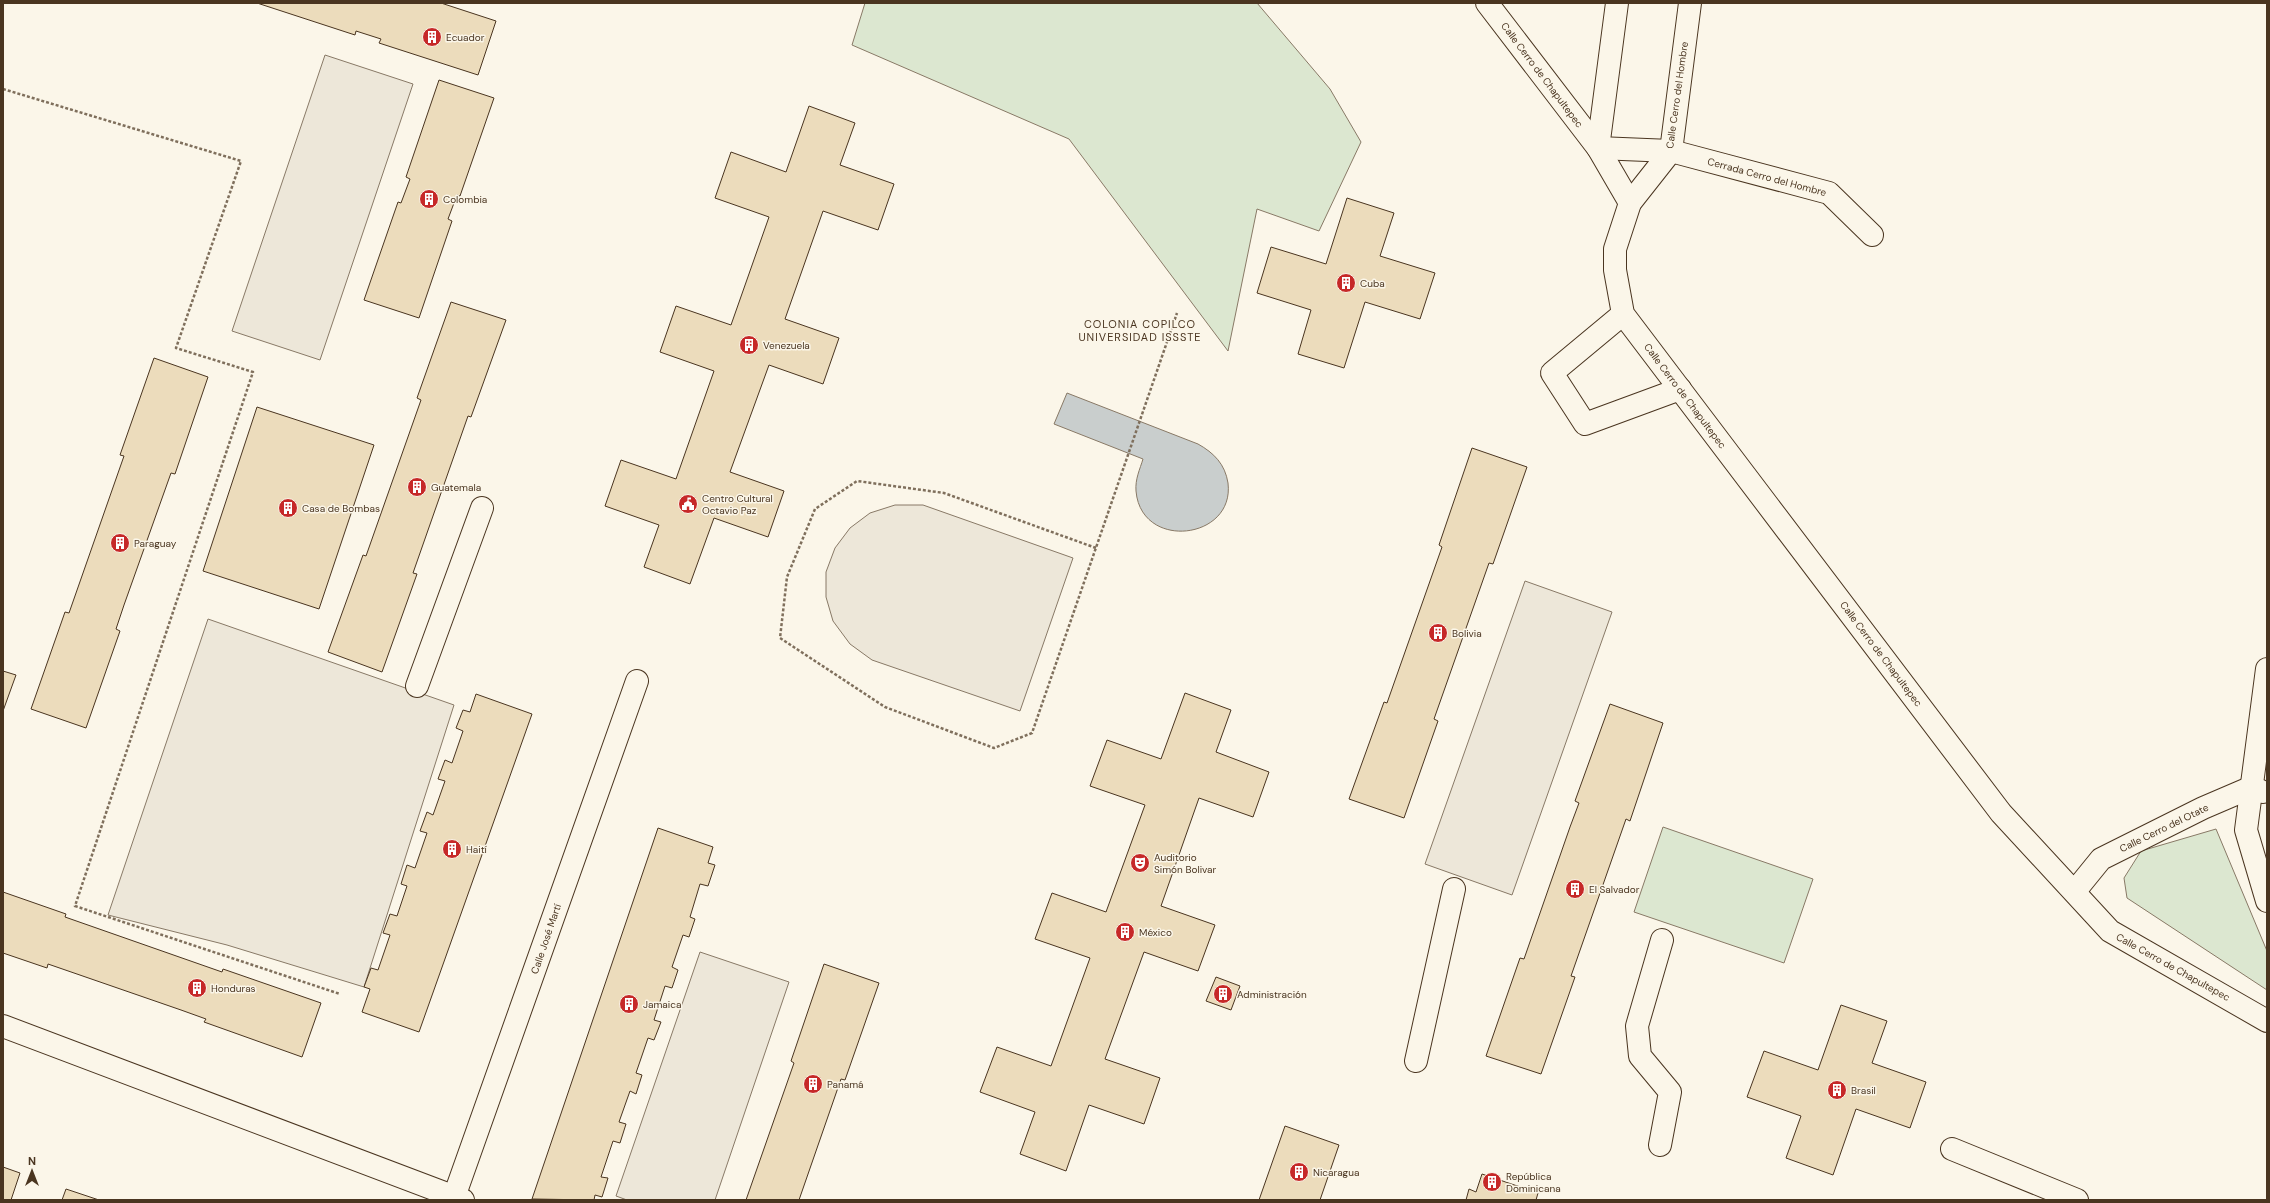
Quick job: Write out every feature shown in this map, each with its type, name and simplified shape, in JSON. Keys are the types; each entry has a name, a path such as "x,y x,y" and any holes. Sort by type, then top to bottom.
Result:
{"street":[{"name":"Calle Cerro de Chapultepec","path":"1487,3 1598,148"},
{"path":"1617,3 1598,148 1630,203"},
{"name":"Calle Cerro del Hombre","path":"1630,203 1671,151 1690,3"},
{"name":"Cerrada Cerro del Hombre","path":"1598,148 1671,151 1829,193 1872,235"},
{"name":"Calle Cerro de Chapultepec","path":"1630,203 1615,249 1615,270 1623,314 2001,813 2110,931 2267,1021"},
{"path":"1623,314 1552,373 1586,424 1680,389"},
{"path":"417,686 482,508"},
{"path":"2267,669 2260,790 2246,830 2267,900"},
{"name":"Calle José Martí","path":"458,1198 637,681"},
{"name":"Calle Cerro del Otate","path":"2074,891 2101,859 2203,808 2260,790"},
{"path":"1416,1061 1454,889"},
{"path":"1660,1145 1670,1092 1640,1056 1637,1026 1662,940"},
{"path":"3,1026 458,1198"},
{"path":"1952,1149 2077,1200"}],"path":[{"path":"3,89 241,161 176,348 252,372 75,906 340,994"},
{"path":"1096,548 944,493 857,481 815,509 787,577 780,638 885,707 994,748 1032,733 1096,548 1177,313"}],"green space":[{"path":"865,3 1257,3 1330,89 1361,142 1319,231 1257,209 1228,351 1069,139 852,45"},
{"path":"1663,827 1813,879 1784,963 1634,912"},
{"path":"2216,829 2267,951 2267,990 2127,898 2124,878 2141,851"}],"shaded area":[{"path":"325,55 413,84 320,360 232,331"},
{"path":"1067,393 1198,444 1214,455 1227,476 1228,483 1226,502 1217,517 1203,526 1186,531 1169,530 1153,523 1142,510 1136,491 1137,478 1143,459 1054,424"},
{"path":"895,505 923,505 1073,558 1020,711 872,660 850,644 833,621 826,597 826,572 835,548 850,528 870,513"},
{"path":"1525,581 1612,612 1512,895 1425,864"},
{"path":"208,619 454,705 364,987 227,945 108,915"},
{"path":"700,952 789,982 715,1200 627,1200 616,1196"}],"building":[{"name":"Ecuador","path":"257,3 441,3 496,21 478,75 379,43 381,39 356,31 355,35"},
{"name":"Colombia","path":"439,80 494,98 460,196 457,195 448,219 452,221 419,318 364,300 398,202 401,203 410,179 406,177"},
{"name":"Venezuela","path":"809,106 855,123 840,165 894,184 878,230 823,211 785,319 839,338 823,384 769,365 730,472 784,491 768,537 714,518 690,584 644,567 659,525 605,506 621,460 676,479 714,371 660,352 676,306 731,325 769,217 715,198 731,152 786,172"},
{"name":"Cuba","path":"1347,198 1394,213 1380,256 1435,273 1420,319 1365,302 1344,368 1298,354 1311,310 1257,293 1271,247 1326,264"},
{"name":"Guatemala","path":"451,302 506,320 471,417 468,416 413,573 417,574 382,672 328,652 363,555 366,556 421,400 417,398"},
{"name":"Paraguay","path":"154,358 208,377 175,474 171,473 124,605 116,629 120,631 86,728 31,709 65,612 69,613 124,456 120,455"},
{"name":"Casa de Bombas","path":"257,407 374,445 319,609 203,571"},
{"name":"Bolivia","path":"1472,448 1527,467 1493,564 1489,563 1434,719 1438,721 1404,818 1349,799 1384,702 1387,703 1442,547 1439,545"},
{"path":"3,671 16,675 3,711"},
{"name":"México","path":"1185,693 1231,710 1216,752 1269,772 1253,817 1199,798 1161,906 1215,925 1198,971 1144,952 1105,1059 1160,1078 1144,1124 1089,1105 1066,1171 1020,1154 1035,1112 980,1092 997,1047 1051,1066 1090,958 1035,939 1052,893 1106,912 1145,805 1090,786 1107,740 1161,759"},
{"name":"Haití","path":"476,694 532,714 419,1032 362,1012 370,989 364,987 371,968 378,970 390,935 383,933 390,914 397,916 407,886 401,884 407,865 415,868 427,833 420,831 427,812 433,815 445,781 438,779 445,760 452,763 463,731 456,728 463,710 470,712"},
{"name":"El Salvador","path":"1610,704 1663,723 1630,821 1626,819 1571,976 1575,977 1541,1074 1486,1056 1520,958 1524,959 1579,803 1575,801"},
{"name":"Jamaica","path":"658,828 713,847 708,863 715,865 708,886 700,884 690,917 695,919 689,937 683,935 672,967 678,970 672,988 665,986 654,1020 661,1022 654,1040 648,1038 636,1073 642,1075 636,1094 630,1091 619,1122 626,1124 620,1143 613,1141 601,1177 608,1178 602,1197 595,1195 594,1200 532,1199"},
{"name":"Honduras","path":"3,892 66,914 65,917 222,972 223,969 321,1003 302,1057 204,1022 206,1019 181,1010 48,964 47,968 3,953"},
{"name":"Panamá","path":"824,964 879,983 845,1080 841,1079 799,1200 746,1200 794,1063 791,1061"},
{"name":"Administración","path":"1216,977 1240,986 1231,1010 1206,1001"},
{"name":"Brasil","path":"1841,1005 1887,1021 1872,1063 1926,1082 1910,1128 1856,1109 1833,1175 1786,1158 1801,1116 1747,1097 1764,1051 1818,1070"},
{"name":"Nicaragua","path":"1285,1126 1339,1145 1320,1200 1259,1200"},
{"path":"3,1167 20,1173 11,1200 3,1200"},
{"name":"República Dominicana","path":"1482,1174 1538,1193 1536,1200 1466,1200 1469,1189 1476,1192"},
{"path":"66,1189 99,1200 62,1200"}],"place":[{"name":"Ecuador","path":"432,37"},
{"name":"Colombia","path":"429,199"},
{"name":"Cuba","path":"1346,283"},
{"name":"Venezuela","path":"749,345"},
{"name":"Guatemala","path":"417,487"},
{"name":"Centro Cultural Octavio Paz","path":"688,504"},
{"name":"Casa de Bombas","path":"288,508"},
{"name":"Paraguay","path":"120,543"},
{"name":"Bolivia","path":"1438,633"},
{"name":"Haití","path":"452,849"},
{"name":"Auditorio Simón Bolivar","path":"1140,863"},
{"name":"El Salvador","path":"1575,889"},
{"name":"México","path":"1125,932"},
{"name":"Honduras","path":"197,988"},
{"name":"Administración","path":"1223,994"},
{"name":"Jamaica","path":"629,1004"},
{"name":"Panamá","path":"813,1084"},
{"name":"Brasil","path":"1837,1090"},
{"name":"Nicaragua","path":"1299,1172"},
{"name":"República Dominicana","path":"1492,1182"}],"district":[{"name":"COLONIA COPILCO UNIVERSIDAD ISSSTE","path":"1140,330"}]}
